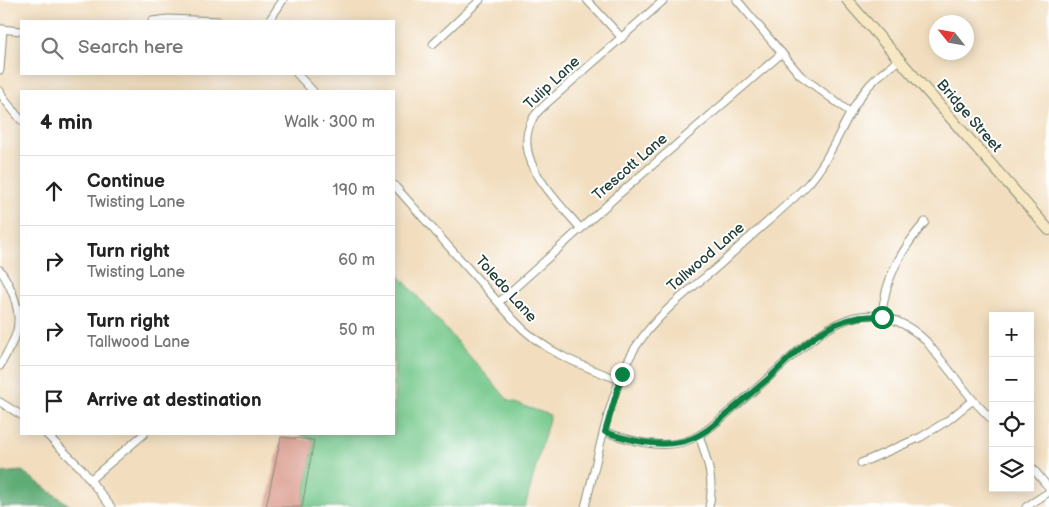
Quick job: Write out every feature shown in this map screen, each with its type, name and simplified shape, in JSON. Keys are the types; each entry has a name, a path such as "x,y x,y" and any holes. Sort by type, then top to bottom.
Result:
{"main road":[{"name":"Bridge Street","path":"847,0 1049,230"}],"street":[{"path":"270,20 283,0"},
{"path":"433,44 480,0"},
{"path":"586,0 622,38"},
{"name":"Tulip Lane","path":"581,229 548,190 532,165 528,156 527,146 529,127 533,118 547,103 664,0"},
{"path":"737,0 800,75 851,113"},
{"path":"160,20 194,20"},
{"path":"0,70 2,29 20,32"},
{"name":"Trescott Lane","path":"498,302 782,54"},
{"name":"Tallwood Lane","path":"585,507 620,380 636,347 665,312 788,204 810,182 864,93 877,77 899,60"},
{"path":"298,75 311,90"},
{"path":"0,90 4,99 20,119"},
{"name":"Toledo Lane","path":"395,186 522,329 543,346 620,380"},
{"path":"882,317 884,297 892,271 902,253 925,222"},
{"path":"0,270 13,295 17,307 18,321 16,333 0,366"},
{"path":"605,432 639,442 661,444 682,442 699,435 713,426 745,399 810,340 831,325 854,318 882,317 897,320 917,333 926,341 973,400 989,417"},
{"path":"861,463 921,437 947,421 973,400"},
{"path":"0,402 20,414"},
{"path":"47,435 91,479 110,507"},
{"path":"91,479 143,435"},
{"path":"699,435 710,471 711,492 709,507"},
{"path":"1034,469 1049,488"},
{"path":"1026,507 1049,492"}],"green space":[{"path":"395,271 509,401 550,415 525,507 302,507 314,440 302,435 395,435"},
{"path":"22,471 72,507 0,507 0,473"}],"building":[{"path":"281,437 314,440 302,507 266,507"}],"route":[{"path":"622,374 605,432 650,444 682,442 713,426 810,340 831,325 854,318 882,317"}]}
